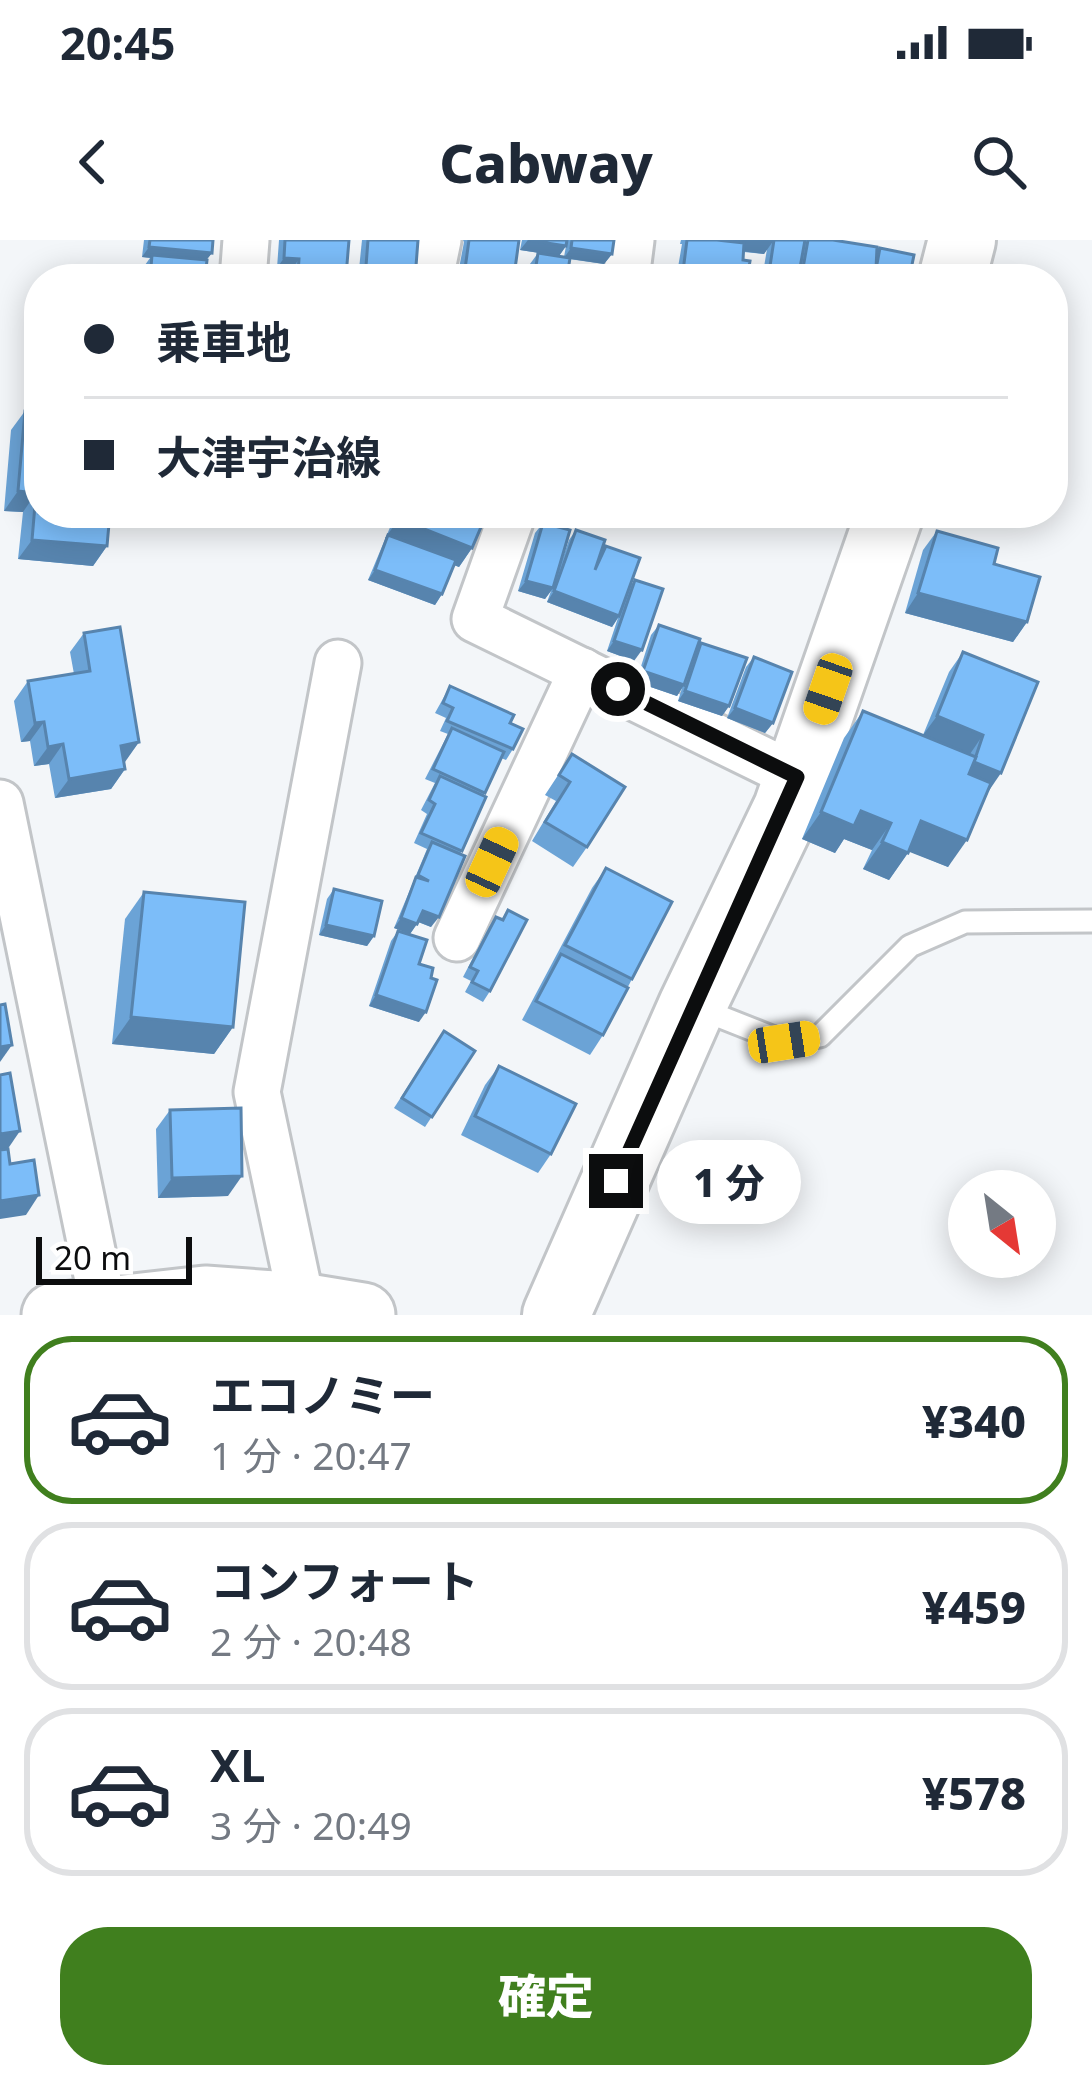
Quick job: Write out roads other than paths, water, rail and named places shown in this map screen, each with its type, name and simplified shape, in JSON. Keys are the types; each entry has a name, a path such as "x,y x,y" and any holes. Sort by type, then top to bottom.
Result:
{"main road":[{"path":"556,1315 692,1006 787,808 885,528"},
{"path":"79,1312 206,1298 363,1315"}],"street":[{"path":"508,528 476,619 797,777"},
{"path":"302,1305 257,1092 338,663"},
{"path":"457,938 582,671"},
{"path":"0,803 79,1312"}],"lane":[{"path":"692,1006 784,1042 820,1036 910,946 965,922 1092,921"}]}
